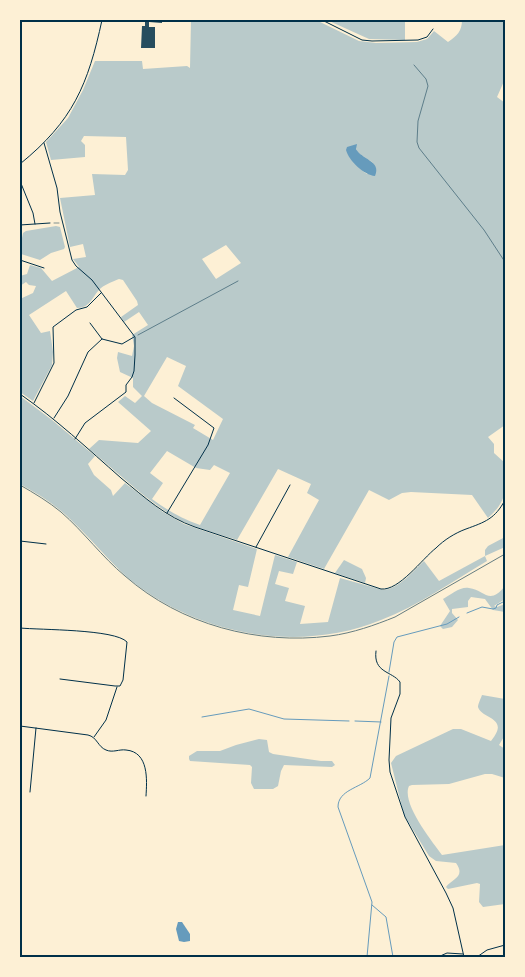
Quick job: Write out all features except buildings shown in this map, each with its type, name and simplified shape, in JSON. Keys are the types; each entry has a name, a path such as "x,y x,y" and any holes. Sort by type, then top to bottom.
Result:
{"street":[{"path":"20,164 44,143 68,114 81,90 93,59 102,20"},
{"path":"322,20 362,40 411,41 423,39 433,29"},
{"path":"44,143 57,188 61,223 72,260 102,292 135,336 136,355 134,371 132,377 126,383 126,392 85,423 75,439"},
{"path":"20,181 33,213 35,224"},
{"path":"20,225 50,223"},
{"path":"20,260 44,268"},
{"path":"34,404 54,363 52,327 76,310 87,308 102,292"},
{"path":"90,323 102,339 122,344 135,336"},
{"path":"53,419 68,396 88,352 102,339"},
{"path":"20,394 53,419 167,514 187,524 366,585 386,589 391,587 406,577 442,542 465,529 476,527 485,522 496,513 505,500"},
{"path":"167,514 204,452 214,428 174,398"},
{"path":"255,547 290,485"},
{"path":"20,541 46,544"},
{"path":"20,628 81,632 111,636 127,642 123,680 122,684 117,687 60,679"},
{"path":"376,652 376,658 380,666 386,673 397,678 401,685 400,694 391,718 390,772 400,806 446,892 464,956 447,953 438,957"},
{"path":"94,737 106,720 116,696 117,687"},
{"path":"20,726 94,737"},
{"path":"30,792 36,728"},
{"path":"94,737 99,746 105,749 112,751 127,750 139,756 146,771 146,796"},
{"path":"477,957 487,950 505,944"}],"path":[{"path":"414,65 426,79 428,86 418,121 418,148 484,230 505,262"},
{"path":"50,223 61,223"},
{"path":"135,336 238,281"}],"shaded area":[{"path":"191,20 316,20 359,41 376,43 417,42 427,39 434,31 448,42 458,33 462,20 505,20 505,79 497,97 505,103 505,425 488,437 494,444 494,453 505,463 505,487 500,505 488,518 472,495 411,492 402,493 389,500 369,490 324,569 288,557 319,500 307,493 311,484 278,469 237,540 195,526 170,515 89,449 99,440 138,443 151,431 118,402 125,396 135,403 142,396 133,387 133,378 120,372 117,358 118,352 132,356 134,346 132,335 148,325 139,312 124,322 121,317 138,305 123,280 119,279 103,287 85,306 77,308 66,291 29,315 41,333 50,331 53,352 52,365 33,401 20,392 20,299 33,293 36,286 29,285 26,282 20,286 20,276 27,274 30,265 41,268 52,281 79,267 73,259 86,257 83,244 70,247 60,198 95,195 92,174 125,175 128,170 126,137 84,136 81,141 85,145 85,157 51,160 46,142 68,118 83,90 95,61 142,61 143,69 187,66 190,68","holes":["347,147 356,148 357,152 372,162 376,169 367,174","226,245 241,263 216,279 202,259","167,357 186,366 178,386 223,419 213,440 193,428 195,425 152,403 144,396","167,451 196,468 210,470 214,465 230,473 200,525 175,514 152,499 163,483 150,473"]},
{"path":"327,20 405,20 405,40 369,39"},
{"path":"56,226 60,227 64,249 51,253 40,260 21,254 20,248 23,233"},
{"path":"20,396 95,456 88,464 94,475 111,490 113,496 125,483 163,512 184,524 257,549 248,587 239,585 233,610 260,616 275,555 297,562 293,574 279,571 275,584 289,588 285,601 305,606 300,624 328,622 340,578 383,590 400,583 424,561 439,581 485,556 487,561 408,608 381,620 349,630 316,636 283,637 249,633 216,625 185,613 155,598 128,578 62,512 20,484"},
{"path":"505,537 505,547 485,556 485,550 488,546"},
{"path":"344,560 362,569 366,578 365,583 335,573"},
{"path":"505,586 505,599 494,606 497,607 505,604 505,612 493,610 485,599 471,597 468,601 468,607 452,609 452,613 458,620 452,627 443,629 440,626 450,611 443,599 452,593 466,588 491,596 500,592"},
{"path":"482,695 505,699 505,735 499,745 505,749 505,778 485,774 449,784 412,785 409,786 408,793 413,812 442,855 505,845 505,904 483,907 479,902 480,884 448,889 446,887 459,875 459,868 456,863 436,861 429,856 404,815 391,763 396,756 453,729 461,729 491,741 498,727 478,707"},
{"path":"259,739 267,740 269,752 273,754 332,761 335,765 332,767 284,765 278,786 273,789 254,789 251,783 252,767 250,765 190,761 189,759 189,756 197,751 220,751"}],"water":[{"path":"357,144 356,149 376,167 375,176 362,170 348,154 347,147"},
{"path":"178,922 182,922 190,934 190,941 179,941 176,929"}],"waterway":[{"path":"467,613 482,607 493,609 505,601"},
{"path":"389,672 394,642 397,637 447,624 459,617"},
{"path":"367,957 372,902 338,807 339,801 345,793 370,778 389,676"},
{"path":"202,717 249,709 284,719 349,721"},
{"path":"355,721 381,722"},
{"path":"372,905 386,917 393,957"}],"railway":[{"path":"20,485 61,512 117,569 147,593 195,619 248,634 303,638 339,635 364,628 395,617 505,554"}]}
